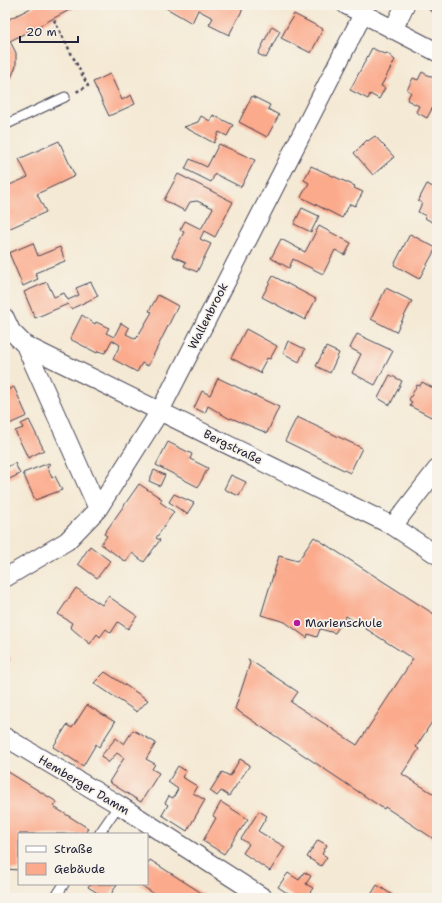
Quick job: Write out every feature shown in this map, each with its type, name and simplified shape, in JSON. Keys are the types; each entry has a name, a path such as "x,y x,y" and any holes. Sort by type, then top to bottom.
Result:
{"street":[{"path":"346,5 437,52"},
{"path":"393,30 405,5"},
{"name":"Wallenbrook","path":"5,578 67,540 98,509 160,411 363,14"},
{"name":"Bergstraße","path":"5,318 11,331 25,345 393,526 437,555"},
{"name":"Bergstraße","path":"25,345 98,509"},
{"path":"393,526 437,469"},
{"name":"Hemberger Damm","path":"5,737 119,805 264,898"}],"lane":[{"path":"5,125 65,97"},
{"path":"100,833 119,805"},
{"path":"55,898 63,885"}],"path":[{"path":"54,20 88,86 65,97"}],"building":[{"path":"37,5 79,5 10,41 16,53 16,66 11,78 5,84 5,21"},
{"path":"161,5 245,5 229,35 209,25 213,18 198,10 192,23"},
{"path":"431,5 437,5 437,13 429,10"},
{"path":"294,14 323,29 311,53 281,38"},
{"path":"272,26 280,31 266,58 258,54"},
{"path":"372,48 384,54 387,53 395,60 381,86 385,88 379,99 370,94 368,99 350,90"},
{"path":"422,72 437,80 437,99 427,118 416,112 419,106 407,100 411,92 407,90 413,78 418,80"},
{"path":"110,74 122,100 131,95 135,104 109,116 93,82"},
{"path":"252,96 270,105 268,109 279,115 267,137 239,122"},
{"path":"213,115 233,125 227,136 219,132 214,143 184,127 198,122 201,116 210,121"},
{"path":"375,136 394,157 373,175 354,153 367,140 368,141"},
{"path":"59,141 75,176 37,194 46,212 6,230 5,187 28,177 19,159"},
{"path":"219,144 255,160 241,187 215,174 211,182 185,169 190,159 207,167"},
{"path":"311,166 355,186 354,188 363,192 355,206 350,204 342,218 301,197 309,183 304,180"},
{"path":"178,174 233,202 215,237 204,231 200,239 211,244 197,272 184,266 186,262 172,256 184,232 180,230 185,221 201,229 213,208 197,201 190,202 185,211 164,200"},
{"path":"427,184 437,189 437,225 425,218 426,216 418,212 422,203 418,201"},
{"path":"302,208 319,216 311,232 294,224"},
{"path":"319,226 351,243 345,255 335,250 323,274 293,259 289,268 271,258 281,239 305,252"},
{"path":"410,234 436,248 419,279 394,265"},
{"path":"33,243 38,256 60,247 65,261 35,273 38,279 23,286 9,253"},
{"path":"273,276 316,299 305,320 262,297"},
{"path":"47,282 54,297 64,293 68,300 79,295 76,288 91,282 98,296 71,309 68,304 35,318 24,292"},
{"path":"386,288 412,301 396,332 371,319"},
{"path":"158,295 178,306 148,366 142,363 137,372 113,359 120,345 112,340 105,353 98,351 97,353 70,339 82,315 95,324 96,322 109,328 106,333 114,337 121,323 129,328 126,334 136,339 152,312 149,311"},
{"path":"246,329 277,346 270,359 267,358 260,371 262,374 231,358"},
{"path":"357,334 393,351 375,385 352,373 361,354 350,348"},
{"path":"288,341 305,349 299,362 283,353"},
{"path":"326,347 339,353 330,373 316,366"},
{"path":"390,375 402,381 390,405 378,398"},
{"path":"218,378 279,407 267,433 231,418 230,419 208,406 205,413 194,408 202,391 210,395"},
{"path":"422,382 433,388 435,385 437,386 437,420 410,406 412,402 409,400 417,385 420,386"},
{"path":"14,387 27,416 5,426 5,391"},
{"path":"297,417 362,448 350,473 285,441"},
{"path":"29,420 44,450 28,458 15,431 23,428 21,424"},
{"path":"168,442 192,454 190,459 208,468 198,487 156,465"},
{"path":"15,463 20,474 5,481 5,468"},
{"path":"49,463 50,465 47,466 52,478 55,476 62,490 35,500 23,473"},
{"path":"154,470 165,475 160,486 149,481"},
{"path":"231,475 246,482 239,496 224,489"},
{"path":"139,484 162,499 160,502 174,512 156,538 160,540 144,562 132,553 126,562 101,544 107,536 104,534"},
{"path":"174,494 194,503 187,514 169,502"},
{"path":"437,513 437,522 433,519"},
{"path":"314,537 437,616 437,714 416,747 419,749 402,774 437,796 437,841 385,807 384,809 235,709 250,663 248,659 298,692 291,702 357,745 413,659 346,616 335,633 320,629 317,637 308,634 307,638 285,622 261,615 279,556 298,561"},
{"path":"90,546 110,561 97,578 78,564"},
{"path":"76,588 102,605 108,596 137,616 128,629 118,622 111,633 106,629 100,637 97,634 90,644 70,627 72,623 58,614"},
{"path":"5,651 11,659 5,662"},
{"path":"105,672 148,700 137,712 94,683"},
{"path":"87,705 115,722 99,747 96,744 83,766 53,747 67,725 72,728"},
{"path":"133,730 156,743 146,759 155,764 152,769 159,773 141,802 109,782 124,758 117,753 108,763 101,756 116,738 124,744"},
{"path":"240,759 250,765 229,796 221,791 217,796 210,791 222,772 230,776"},
{"path":"178,766 186,771 182,777 197,786 193,793 205,800 187,831 162,815 168,805 165,803 169,796 173,798 178,789 168,782"},
{"path":"5,770 57,802 54,807 88,828 86,833 18,833 18,870 5,869"},
{"path":"221,802 248,819 224,854 203,841 216,818 213,816"},
{"path":"259,811 267,816 258,831 285,847 270,871 243,853 249,844 241,839"},
{"path":"318,840 327,845 322,854 327,857 321,866 307,857"},
{"path":"150,860 209,898 161,898 141,885 148,885 148,863"},
{"path":"304,872 311,876 306,884 313,888 306,898 295,898 278,887 288,873 299,880"},
{"path":"89,885 116,885 109,898 99,898 101,895 88,887"},
{"path":"377,885 397,898 369,898"}],"place":[{"name":"Marienschule","path":"297,623"}]}
